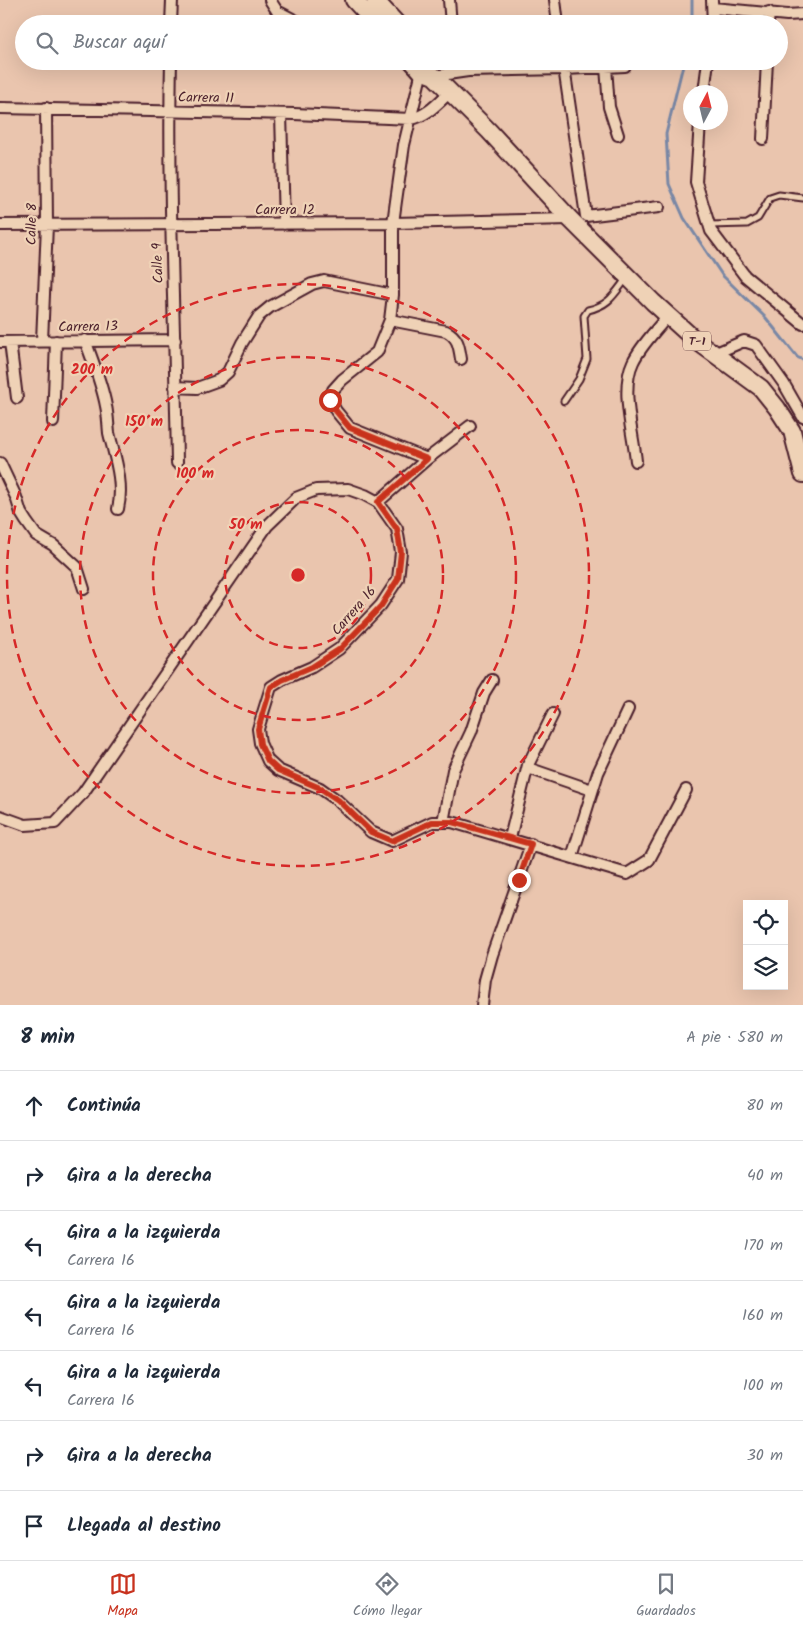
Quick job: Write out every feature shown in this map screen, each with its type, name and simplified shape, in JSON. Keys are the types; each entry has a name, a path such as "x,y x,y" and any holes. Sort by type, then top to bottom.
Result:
{"highway":[{"path":"354,0 368,15"},
{"path":"375,0 389,15"},
{"name":"T-1","path":"430,70 577,220 628,277 694,339 716,353 761,388 792,431 803,474"}],"street":[{"path":"172,0 172,15"},
{"path":"270,0 277,11 285,15"},
{"path":"449,0 450,15"},
{"path":"555,0 557,15"},
{"path":"712,4 769,12 803,14"},
{"name":"Calle 9","path":"171,70 171,224 177,463"},
{"path":"427,459 350,428 336,411 330,400 333,390 342,380 377,352 390,320 394,295 393,223 404,145 420,80 428,70"},
{"path":"448,70 484,70"},
{"path":"564,70 577,220"},
{"path":"606,70 609,107 618,135"},
{"path":"705,85 707,70"},
{"path":"763,140 766,70"},
{"path":"411,118 428,112 450,92"},
{"name":"Carrera 11","path":"0,108 411,118"},
{"name":"Calle 8","path":"42,341 46,225 46,108"},
{"path":"282,114 284,224"},
{"path":"699,130 696,182 710,231 745,276 803,324"},
{"name":"Carrera 12","path":"0,225 577,220 659,207"},
{"path":"175,387 197,388 219,380 228,372 258,316 270,307 312,284 324,282 394,295"},
{"path":"636,461 627,400 628,376 633,361 668,315"},
{"path":"390,320 446,331 458,340 461,358"},
{"path":"85,340 98,373 106,406 109,430 120,480 121,496 118,509"},
{"name":"Carrera 13","path":"5,342 175,340"},
{"path":"53,422 56,341"},
{"path":"716,353 744,341 756,344 784,384 803,416"},
{"path":"5,342 17,398"},
{"path":"0,816 25,825 55,823 83,793 267,526 296,498 316,490 348,489 378,502 427,459 470,426"},
{"path":"0,463 26,521 36,536 53,545 76,567 84,589"},
{"name":"Carrera 16","path":"378,502 397,529 401,552 398,579 381,606 340,649 312,667 271,687 258,729 260,744 268,761 278,770 320,788 338,800 371,832 392,841 432,822 452,822 627,874 649,860 686,790"},
{"path":"443,822 453,770 471,732 484,693 492,680"},
{"path":"572,857 598,773 628,709"},
{"path":"510,838 528,768 553,714"},
{"path":"528,768 592,790"},
{"path":"482,1005 485,980 492,955 531,844"}],"lane":[{"path":"709,225 747,224 758,218 770,198 779,195 803,198"},
{"path":"564,402 579,379 587,359 584,316 588,310 601,307 609,301 628,277"}],"waterway":[{"path":"692,0 692,15"},
{"path":"682,70 666,134 669,184 684,218 722,275 766,318 797,357 803,360"}],"route":[{"path":"330,400 336,411 350,428 427,459 378,502 397,529 401,552 398,579 381,606 340,649 312,667 271,687 260,717 258,729 260,744 268,761 278,770 320,788 338,800 371,832 392,841 432,822 452,822 531,844 519,880"}]}
